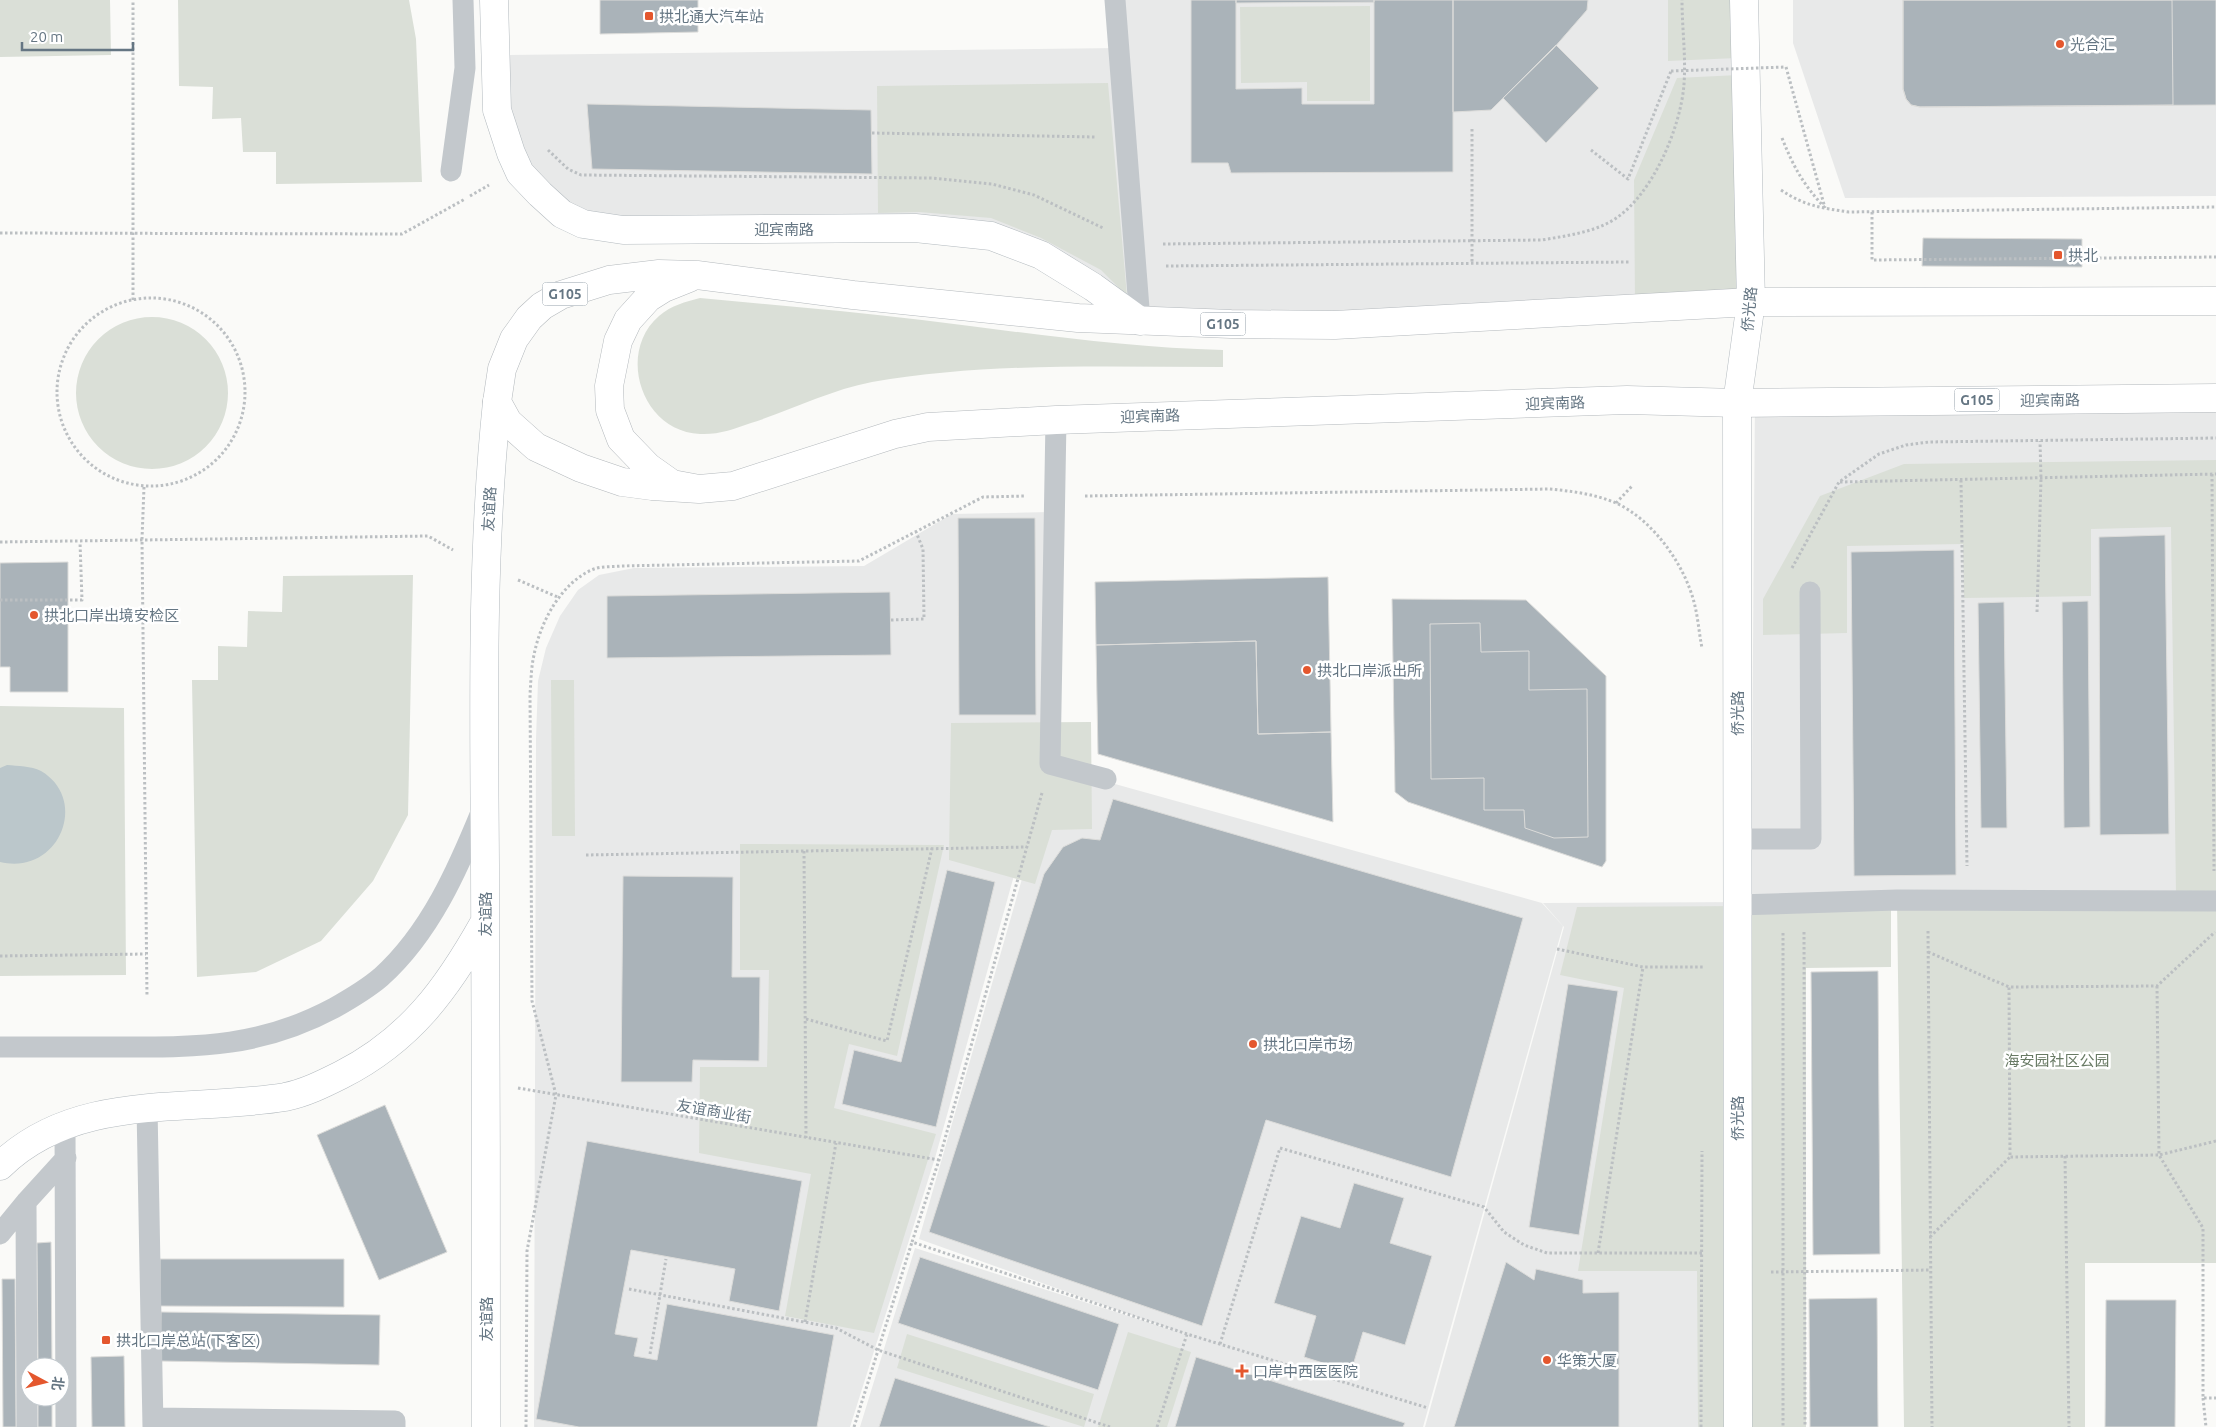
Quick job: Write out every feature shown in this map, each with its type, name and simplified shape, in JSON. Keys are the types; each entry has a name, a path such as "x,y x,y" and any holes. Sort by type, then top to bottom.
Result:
{"main road":[{"name":"迎宾南路","path":"494,0 497,110 520,173 562,214 584,224 623,230 915,228 991,236 1040,255 1093,287 1140,321"},
{"name":"侨光路","path":"1738,1427 1737,403 1751,302 1744,0"},
{"name":"G105","path":"699,489 622,482 581,468 536,447 508,422 497,402 502,369 514,339 529,318 542,306 561,295 609,280 659,274 698,274 991,310 1140,321 1335,325 1751,302 2216,301"},
{"name":"G105","path":"698,274 664,288 648,298 628,320 618,341 609,386 610,410 621,439 648,467 672,484 699,489"},
{"name":"迎宾南路","path":"699,489 734,486 895,434 928,427 1056,420 1627,400 1737,403 2216,398"},
{"name":"友谊路","path":"486,1427 484,805 486,566 491,457 497,402"},
{"path":"0,1166 33,1141 65,1125 103,1113 147,1107 286,1096 308,1091 350,1070 393,1042 416,1022 450,981 485,922"}],"lane":[{"path":"451,171 465,68 463,0"},
{"path":"1115,0 1140,321"},
{"path":"1056,420 1050,764 1106,778"},
{"path":"1738,839 1811,839 1810,592"},
{"path":"0,1047 187,1047 237,1042 270,1035 305,1023 352,998 381,977 411,945 444,894 459,866 484,805"},
{"path":"1738,905 1928,900 2216,901"},
{"path":"147,1107 153,1423 395,1421 395,1427"},
{"path":"65,1125 66,1427"},
{"path":"0,1234 66,1158"},
{"path":"26,1202 27,1427"}],"path":[{"path":"133,300 134,0"},
{"path":"1768,59 1768,69"},
{"path":"1591,150 1628,179 1671,71 1786,67 1826,209"},
{"path":"1472,128 1472,264"},
{"path":"872,133 1127,137"},
{"path":"1780,134 1805,187 1826,209"},
{"path":"0,233 402,234 452,208 518,166"},
{"path":"1749,169 1799,202 1826,209 1872,212 2216,207"},
{"path":"1872,212 1872,260 2216,257"},
{"path":"1136,266 1630,262"},
{"path":"148,296 178,301 205,314 227,334 241,362 246,392 241,421 227,448 204,471 176,484 144,487 113,479 87,461 67,436 58,406 58,374 69,344 89,319 117,303 148,296"},
{"path":"1792,569 1795,560 1839,482 1879,454 1906,445 1929,442 2216,438"},
{"path":"2037,612 2041,479 2040,440"},
{"path":"1839,482 2214,474 2215,933 2158,986 2009,987 1928,952"},
{"path":"1961,480 1967,866"},
{"path":"1616,503 1633,485"},
{"path":"144,487 142,539 147,996"},
{"path":"526,1427 527,1251 556,1095 532,1001 530,694 534,656 540,631 560,598 582,575 596,568 621,566 859,561 983,497 1549,489 1583,493 1616,503 1646,523 1677,563 1694,602 1702,651"},
{"path":"891,620 924,619 923,548 916,532"},
{"path":"0,542 428,536 486,566 560,598"},
{"path":"0,600 82,600 80,542"},
{"path":"854,1427 939,1160 1050,764"},
{"path":"586,855 1027,847"},
{"path":"806,1019 887,1041 932,848"},
{"path":"804,851 806,1138"},
{"path":"1928,900 1932,1427"},
{"path":"1783,904 1783,1427"},
{"path":"1804,904 1805,1427"},
{"path":"1557,949 1643,967 1704,967"},
{"path":"0,956 146,954"},
{"path":"1704,977 1705,958"},
{"path":"1598,1253 1643,967"},
{"path":"2158,986 2159,1155 2203,1228 2203,1398 2206,1427"},
{"path":"2009,987 2010,1157"},
{"name":"友谊商业街","path":"486,1082 939,1160"},
{"path":"1930,1237 2010,1157 2159,1155 2216,1141"},
{"path":"805,1322 836,1143"},
{"path":"1701,1427 1700,1253 1702,1144"},
{"path":"1220,1344 1280,1148 1484,1207 1504,1232 1524,1245 1547,1253 1700,1253 1784,1272 1930,1270"},
{"path":"2065,1156 2068,1427"},
{"path":"912,1242 1187,1334 1428,1408"},
{"path":"650,1354 666,1259"},
{"path":"629,1289 836,1328 878,1350 1110,1427"},
{"path":"1157,1427 1187,1334"},
{"path":"2203,1398 2216,1398"}],"shaded area":[{"path":"1115,0 1742,0 1750,301 1142,319"},
{"path":"1793,0 2216,0 2216,196 1845,198 1793,43"},
{"path":"1118,48 1138,318 991,234 584,223 521,171 497,55"},
{"path":"2216,392 2216,900 1751,905 1755,396"},
{"path":"1050,512 1046,761 935,1158 850,1427 534,1427 536,739 538,681 546,648 560,616 578,590 599,575 634,568 864,566 952,514"},
{"path":"7,765 29,767 41,771 56,784 64,799 65,816 61,833 52,847 38,858 21,863 0,862 0,768"},
{"name":"拱北口岸市场","path":"1054,767 1542,903 1563,926 1423,1427 1157,1427 1187,1334 1156,1427 860,1427 915,1248 1185,1334 919,1239"},
{"name":"华策大厦","path":"1750,902 1746,1427 1425,1427 1564,927 1543,903"}],"green space":[{"path":"0,0 110,0 111,55 0,57"},
{"path":"178,0 409,0 416,39 422,182 276,184 276,152 243,152 241,118 212,119 213,87 179,86"},
{"path":"1668,0 1736,0 1737,58 1668,61"},
{"path":"1370,6 1370,101 1307,101 1307,82 1241,83 1240,7"},
{"path":"1738,75 1746,297 1635,303 1634,180 1677,78"},
{"path":"1108,83 1127,296 1101,270 1041,238 991,218 919,212 878,213 877,86"},
{"path":"700,298 895,317 1110,343 1223,350 1223,367 1091,366 1003,368 916,376 856,386 720,433 700,434 680,430 663,420 650,406 642,388 638,369 639,350 646,332 659,316 674,307"},
{"path":"152,317 181,323 206,339 222,364 228,393 222,422 206,447 181,463 152,469 123,463 98,447 82,422 76,393 82,364 98,339 123,323"},
{"path":"2216,460 2216,892 2176,893 2171,527 2091,529 2091,596 1964,598 1963,544 1847,546 1847,633 1763,635 1763,599 1820,496 1904,464"},
{"path":"413,575 408,815 373,881 321,941 256,972 197,977 192,680 218,680 218,646 247,647 248,611 282,612 283,576"},
{"path":"551,680 574,680 575,836 552,836"},
{"path":"0,706 124,708 126,975 0,976"},
{"path":"1091,722 1092,829 1052,830 1035,884 949,860 951,723"},
{"path":"740,844 944,845 897,1056 849,1044 834,1108 936,1134 874,1333 785,1316 811,1174 699,1153 700,1067 767,1067 769,970 740,970"},
{"name":"海安园社区公园","path":"1897,900 2216,901 2216,1263 2085,1263 2085,1427 1904,1427"},
{"path":"1745,906 1739,1427 1698,1427 1697,1271 1578,1271 1624,988 1560,975 1577,907"},
{"path":"1752,908 1891,908 1891,967 1806,968 1806,1427 1752,1427"},
{"path":"1128,1332 1191,1352 1167,1427 1098,1427"},
{"path":"907,1334 1094,1394 1084,1427 897,1368"}],"building":[{"name":"拱北通大汽车站","path":"600,0 698,0 698,32 600,34"},
{"path":"1191,0 1236,0 1236,89 1302,88 1302,104 1374,104 1374,0 1453,0 1453,172 1231,173 1228,163 1191,163"},
{"path":"1236,0 1374,0 1374,2 1236,3"},
{"path":"1453,0 1588,0 1587,10 1553,49 1491,110 1453,112"},
{"name":"光合汇","path":"1903,0 2216,0 2216,105 1920,107 1911,105 1906,99 1903,89"},
{"name":"光合汇","path":"1903,0 2172,0 2173,105 1920,107 1911,105 1906,99 1903,89"},
{"path":"1556,45 1599,88 1546,143 1503,98"},
{"path":"587,104 871,110 872,174 592,169"},
{"path":"1923,238 2082,239 2082,267 1922,266"},
{"path":"958,518 1035,518 1036,715 959,715"},
{"path":"2165,535 2169,834 2100,835 2099,537"},
{"path":"1954,550 1956,875 1854,876 1851,552"},
{"name":"拱北口岸出境安检区","path":"68,562 68,692 10,692 10,667 0,667 0,563"},
{"path":"1328,577 1331,732 1258,734 1256,641 1096,645 1095,582"},
{"path":"890,592 891,655 607,658 607,596"},
{"path":"1392,599 1526,600 1606,676 1606,861 1602,867 1408,802 1395,792"},
{"path":"2088,601 2090,827 2064,828 2062,602"},
{"path":"2004,602 2007,828 1981,828 1978,603"},
{"path":"1480,623 1481,652 1529,651 1529,690 1587,689 1588,837 1554,838 1525,828 1524,810 1484,810 1484,778 1431,779 1430,624"},
{"path":"1256,641 1258,734 1331,732 1333,822 1098,754 1096,645"},
{"name":"拱北口岸市场","path":"1113,799 1523,918 1451,1177 1266,1120 1202,1326 929,1232 1044,874 1063,847 1082,838 1100,840"},
{"path":"947,870 995,882 936,1127 842,1104 854,1050 901,1062"},
{"path":"623,876 733,877 732,977 760,977 759,1061 693,1060 692,1082 621,1082"},
{"path":"1878,971 1880,1254 1813,1255 1811,972"},
{"path":"1568,984 1618,991 1579,1235 1529,1227"},
{"path":"385,1105 447,1252 379,1280 317,1135"},
{"path":"587,1141 802,1181 779,1311 729,1301 735,1269 631,1250 615,1334 638,1338 634,1356 657,1360 667,1304 834,1335 817,1427 579,1427 536,1419"},
{"path":"1354,1183 1404,1198 1390,1243 1432,1256 1405,1345 1363,1332 1351,1372 1304,1357 1316,1316 1274,1303 1301,1216 1340,1228"},
{"path":"51,1242 52,1357 38,1357 37,1243"},
{"path":"920,1257 1119,1324 1098,1390 898,1323"},
{"path":"160,1259 344,1259 344,1307 160,1306"},
{"name":"华策大厦","path":"1506,1262 1534,1280 1536,1269 1583,1280 1583,1293 1619,1292 1619,1427 1454,1427"},
{"path":"2,1279 15,1279 16,1427 3,1427"},
{"path":"1877,1298 1878,1427 1810,1427 1809,1299"},
{"path":"2106,1300 2176,1300 2175,1427 2105,1427"},
{"path":"161,1312 380,1315 379,1365 160,1361"},
{"path":"124,1356 125,1427 92,1427 91,1357"},
{"path":"1196,1357 1405,1423 1403,1427 1175,1427"},
{"path":"895,1378 1050,1427 879,1427"},
{"path":"38,1407 52,1407 52,1427 38,1427"}],"place":[{"name":"拱北通大汽车站","path":"649,16"},
{"name":"光合汇","path":"2060,44"},
{"name":"拱北","path":"2058,255"},
{"name":"拱北口岸出境安检区","path":"34,615"},
{"name":"拱北口岸派出所","path":"1307,670"},
{"name":"拱北口岸市场","path":"1253,1044"},
{"name":"拱北口岸总站(下客区)","path":"106,1340"},
{"name":"华策大厦","path":"1547,1360"},
{"name":"口岸中西医医院","path":"1242,1371"}]}
